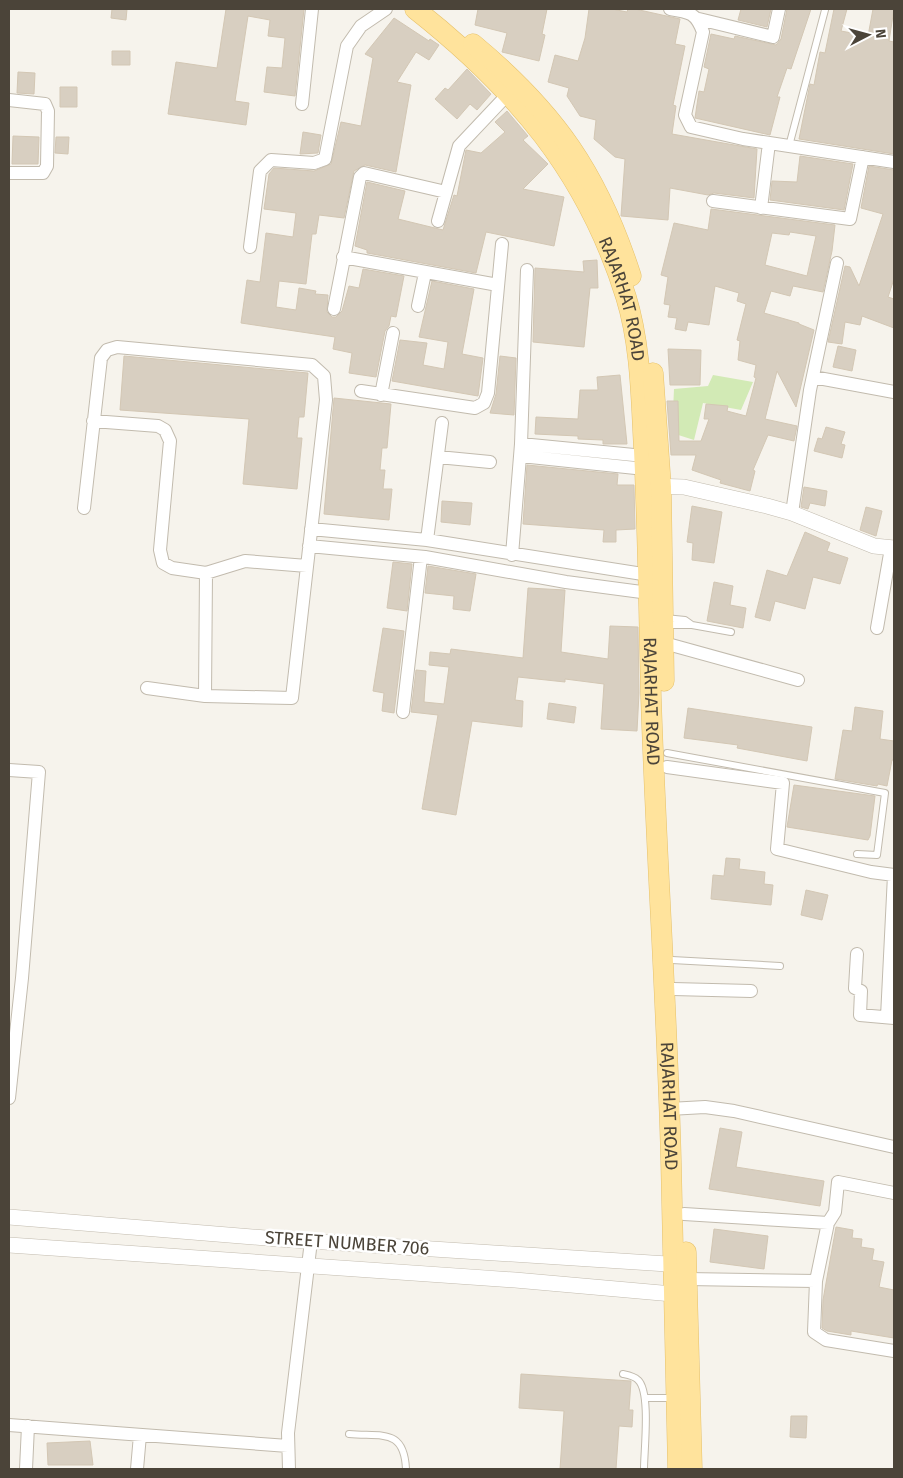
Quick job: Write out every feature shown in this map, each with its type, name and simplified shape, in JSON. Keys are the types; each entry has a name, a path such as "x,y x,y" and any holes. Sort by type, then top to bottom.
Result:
{"main road":[{"name":"RAJARHAT ROAD","path":"414,9 508,94 536,124 572,176 587,202 614,267 626,298 636,340 663,629 673,989 674,1109 692,1469"},
{"name":"RAJARHAT ROAD","path":"432,9 496,63 541,106 575,151 606,206 624,255 647,333 655,390 649,475 649,584 657,861 674,1109 684,1214 676,1398 678,1469"}],"street":[{"path":"302,104 312,9"},
{"path":"250,247 260,172 271,160 314,163 325,159 347,46 361,26 386,9"},
{"path":"670,9 688,11 699,19 772,37 779,9"},
{"path":"699,19 703,32 686,115 687,122 691,127 769,143 894,162"},
{"path":"438,221 459,146 508,94"},
{"path":"9,100 38,102 45,104 48,111 47,166 43,173 36,175 9,173"},
{"path":"761,208 769,143"},
{"path":"712,201 850,219 863,157"},
{"path":"334,309 360,177 364,173 446,192"},
{"path":"361,391 475,408 484,402 488,393 502,244"},
{"path":"343,257 498,285"},
{"path":"792,513 813,377 838,263"},
{"path":"512,555 521,450 527,270"},
{"path":"418,306 425,273"},
{"path":"381,395 393,333"},
{"path":"84,508 101,358 107,350 117,347 312,365 324,376 326,400 292,698 205,696 147,688"},
{"path":"813,377 894,392"},
{"path":"94,421 158,426 165,430 170,441 160,550 163,563 172,568 206,573 245,561 307,566"},
{"path":"427,540 442,423"},
{"path":"521,450 649,475 684,487 792,513 874,546 893,548 876,628"},
{"path":"438,457 490,462"},
{"path":"311,529 427,540 512,555 597,566 649,584"},
{"path":"309,546 423,557 595,586 649,584"},
{"path":"403,712 423,557"},
{"path":"595,586 597,566"},
{"path":"205,696 206,573"},
{"path":"663,629 798,680"},
{"path":"667,760 783,783 777,849 871,872 894,875 891,1018 860,1015 861,991 855,988 857,954"},
{"path":"9,770 38,772 22,978 9,1098"},
{"path":"673,989 751,991"},
{"path":"674,1109 704,1107 734,1111 894,1147"},
{"path":"894,1194 838,1182 835,1212 828,1223 816,1281 814,1332 826,1340 894,1351"},
{"path":"684,1214 828,1223"},
{"name":"STREET NUMBER 706","path":"9,1217 311,1241 681,1279"},
{"path":"289,1469 288,1446 311,1241"},
{"path":"9,1245 515,1280 681,1279 816,1281"},
{"path":"9,1425 288,1446"},
{"path":"26,1469 28,1426"},
{"path":"137,1469 140,1435"}],"lane":[{"path":"789,146 825,10"},
{"path":"423,557 427,540"},
{"path":"510,573 512,555"},
{"path":"663,629 685,620 692,625 731,632"},
{"path":"667,760 885,793 877,855 857,854"},
{"path":"672,960 780,966"},
{"path":"623,1374 637,1378 642,1385 645,1398 644,1469"},
{"path":"645,1398 676,1398"},
{"path":"348,1434 393,1438 401,1443 405,1452 406,1469"}],"green space":[{"path":"713,375 753,382 741,410 703,403 694,440 672,433 674,389 708,386"}],"building":[{"path":"112,9 127,9 126,20 111,18"},
{"path":"226,9 304,9 295,96 264,92 267,67 282,68 285,38 268,36 270,20 248,16 235,101 249,103 246,125 168,114 176,62 217,68"},
{"path":"478,9 547,9 542,34 545,35 539,61 502,52 507,33 475,25"},
{"path":"589,9 612,9 627,12 628,9 635,9 680,19 675,44 685,46 673,105 676,106 672,134 757,149 754,198 714,193 708,195 670,188 668,220 621,216 625,159 615,157 594,139 596,120 580,116 567,96 569,88 548,82 555,55 578,61 585,38"},
{"path":"741,9 771,9 767,27 738,20"},
{"path":"787,9 811,9 791,69 787,68 777,97 780,97 770,135 695,118 699,91 704,92 709,69 704,67 711,34 734,39 735,36 776,45 781,39"},
{"path":"834,9 847,9 841,31 868,36 873,9 894,9 889,41 894,42 894,154 799,139 810,84 814,85 820,52 825,53"},
{"path":"394,18 429,41 430,39 439,45 429,60 416,52 397,82 411,85 396,172 365,165 354,171 344,218 319,215 316,234 312,234 306,284 279,281 276,307 296,310 299,288 316,291 315,294 328,295 327,312 332,317 336,317 342,311 349,286 359,288 363,269 404,276 396,317 391,316 389,326 385,331 376,377 349,373 352,353 333,349 335,337 241,323 247,280 260,282 266,233 293,237 296,213 264,209 269,174 274,168 314,171 331,164 341,122 361,126 373,58 365,54"},
{"path":"112,51 130,51 130,65 112,65"},
{"path":"467,69 491,94 477,110 470,104 457,119 435,99 445,88 448,90"},
{"path":"18,72 35,73 34,94 17,93"},
{"path":"60,87 77,87 77,107 60,107"},
{"path":"507,111 528,136 523,140 548,164 523,189 564,197 554,246 486,232 476,273 367,253 367,250 355,246 367,182 405,191 398,219 443,230 454,195 457,196 466,150 481,153 505,132 495,122"},
{"path":"303,132 321,135 318,153 300,154"},
{"path":"13,136 39,137 38,164 12,164"},
{"path":"56,137 69,137 68,154 55,153"},
{"path":"800,156 853,164 844,210 770,200 772,181 797,182"},
{"path":"869,166 894,170 894,279 888,297 894,299 894,328 862,316 860,325 845,322 842,344 828,342 845,266 850,267 859,286 883,214 861,208"},
{"path":"711,209 835,225 832,251 823,292 793,286 790,296 771,291 764,313 799,323 814,330 796,407 777,371 765,419 797,426 794,441 768,435 753,470 755,471 750,491 720,483 721,480 692,470 696,455 671,455 667,401 678,401 679,441 701,441 709,419 704,419 706,404 728,406 727,411 746,416 756,378 754,377 756,365 738,360 740,341 737,340 746,304 737,301 739,293 715,286 709,325 688,322 686,331 675,329 677,318 668,317 670,305 664,304 668,277 661,275 674,223 708,230","holes":["790,232 816,236 807,276 765,265 772,233 789,235"]},
{"path":"597,260 598,288 590,288 584,347 533,342 535,268 584,272 583,261"},
{"path":"432,281 474,289 462,354 483,358 478,396 392,381 400,340 427,343 423,365 444,369 448,342 419,337"},
{"path":"838,346 856,350 852,371 833,367"},
{"path":"668,349 701,350 700,385 670,385"},
{"path":"124,356 308,373 304,417 299,417 297,438 302,438 297,489 243,484 249,419 120,410"},
{"path":"500,356 516,358 514,415 490,413 496,394"},
{"path":"620,375 627,444 603,444 603,440 578,439 578,436 535,434 536,417 578,419 580,390 598,390 597,377"},
{"path":"334,398 391,404 387,448 382,448 380,470 385,470 383,489 392,489 389,520 324,514"},
{"path":"826,427 845,432 841,444 845,445 842,458 814,451 818,438 822,439"},
{"path":"527,465 618,474 617,485 634,485 635,529 616,530 616,542 603,542 604,530 523,524"},
{"path":"804,487 827,491 825,506 810,503 808,509 801,507"},
{"path":"442,501 472,503 470,525 441,522"},
{"path":"692,506 722,512 714,563 692,560 693,543 687,542"},
{"path":"866,507 882,511 876,536 860,530"},
{"path":"805,532 830,543 827,551 848,558 840,584 813,577 805,609 775,601 770,621 755,617 767,570 787,576"},
{"path":"393,562 412,564 407,611 387,608"},
{"path":"428,566 476,574 470,611 453,609 454,596 425,593"},
{"path":"714,582 733,586 730,605 746,608 743,628 707,621"},
{"path":"528,588 565,590 561,652 608,659 610,626 638,627 639,693 637,731 601,729 604,684 565,679 565,682 518,677 515,700 523,701 522,727 472,721 456,815 422,809 438,715 411,712 416,670 426,671 424,702 444,704 449,667 429,665 430,652 450,654 451,649 523,658"},
{"path":"383,628 404,631 394,713 382,711 384,693 373,691"},
{"path":"549,703 576,707 574,723 547,719"},
{"path":"855,707 883,711 880,739 894,741 894,760 892,760 887,786 835,779 843,730 852,731"},
{"path":"688,708 812,727 807,761 737,748 738,745 684,738"},
{"path":"794,785 875,796 868,840 787,827"},
{"path":"726,858 740,859 739,869 765,872 764,884 773,885 771,905 711,899 713,875 724,876"},
{"path":"806,890 828,895 822,920 801,915"},
{"path":"720,1128 742,1132 736,1167 824,1181 820,1206 709,1189"},
{"path":"836,1227 853,1230 852,1238 862,1239 861,1247 874,1249 872,1260 884,1262 879,1287 894,1290 894,1338 851,1331 851,1335 827,1331 822,1328 823,1300"},
{"path":"714,1229 768,1236 764,1269 710,1262"},
{"path":"521,1374 631,1381 629,1410 633,1410 632,1427 619,1426 616,1469 560,1469 564,1411 519,1408"},
{"path":"791,1416 807,1416 806,1438 790,1437"},
{"path":"90,1441 93,1465 48,1465 47,1443"}]}
